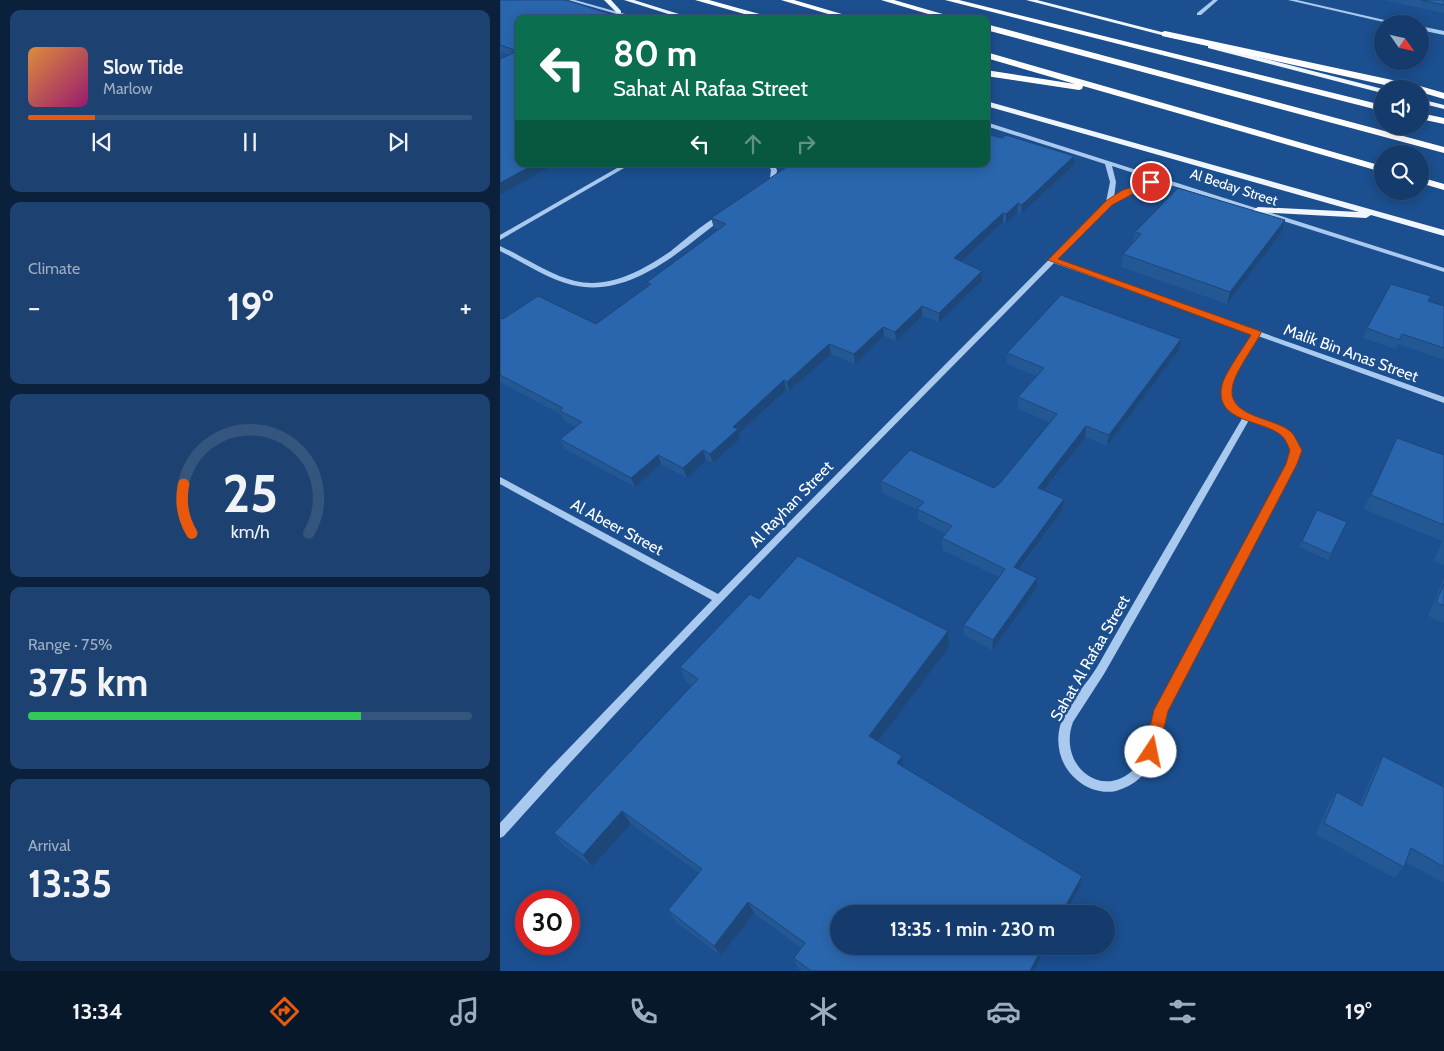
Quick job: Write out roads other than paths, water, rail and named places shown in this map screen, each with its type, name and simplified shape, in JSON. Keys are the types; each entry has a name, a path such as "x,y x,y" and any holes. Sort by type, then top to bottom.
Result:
{"highway":[{"path":"699,0 757,15"},
{"path":"785,0 839,15"},
{"path":"886,0 941,15"},
{"path":"949,0 1374,106"},
{"path":"990,28 1444,150"},
{"path":"1165,34 1377,80"},
{"path":"990,56 1374,167"},
{"path":"990,74 1066,87 1109,89"},
{"path":"1429,92 1444,96"},
{"path":"1429,118 1444,121"},
{"path":"1429,183 1444,187"}],"main road":[{"path":"607,0 619,12"},
{"path":"627,0 678,15"},
{"path":"1030,0 1374,89"},
{"path":"1429,103 1444,107"},
{"name":"Al Beday Street","path":"990,104 1444,233"},
{"path":"1258,210 1392,217"}],"street":[{"path":"570,0 628,15"},
{"path":"1200,14 1216,0"},
{"path":"1290,0 1374,18"},
{"path":"1429,30 1444,33"},
{"name":"Al Beday Street","path":"990,125 1444,270"},
{"path":"1107,162 1114,175 1114,189 1109,203"},
{"path":"500,238 623,167"},
{"path":"759,190 772,179 774,170 772,167"},
{"name":"Al Rayhan Street","path":"500,832 551,775 719,599 1109,203 1141,185 1161,180"},
{"path":"500,248 573,283 606,285 623,281 639,274 730,210"},
{"name":"Malik Bin Anas Street","path":"1052,260 1444,400"},
{"name":"Sahat Al Rafaa Street","path":"1247,417 1095,680 1065,727 1063,745 1065,759 1073,772 1085,781 1100,786 1114,786 1138,774 1146,764 1161,710 1295,458 1296,450 1288,435 1279,429 1247,417 1232,407 1226,392 1256,333"},
{"name":"Al Abeer Street","path":"500,480 719,599"}]}
